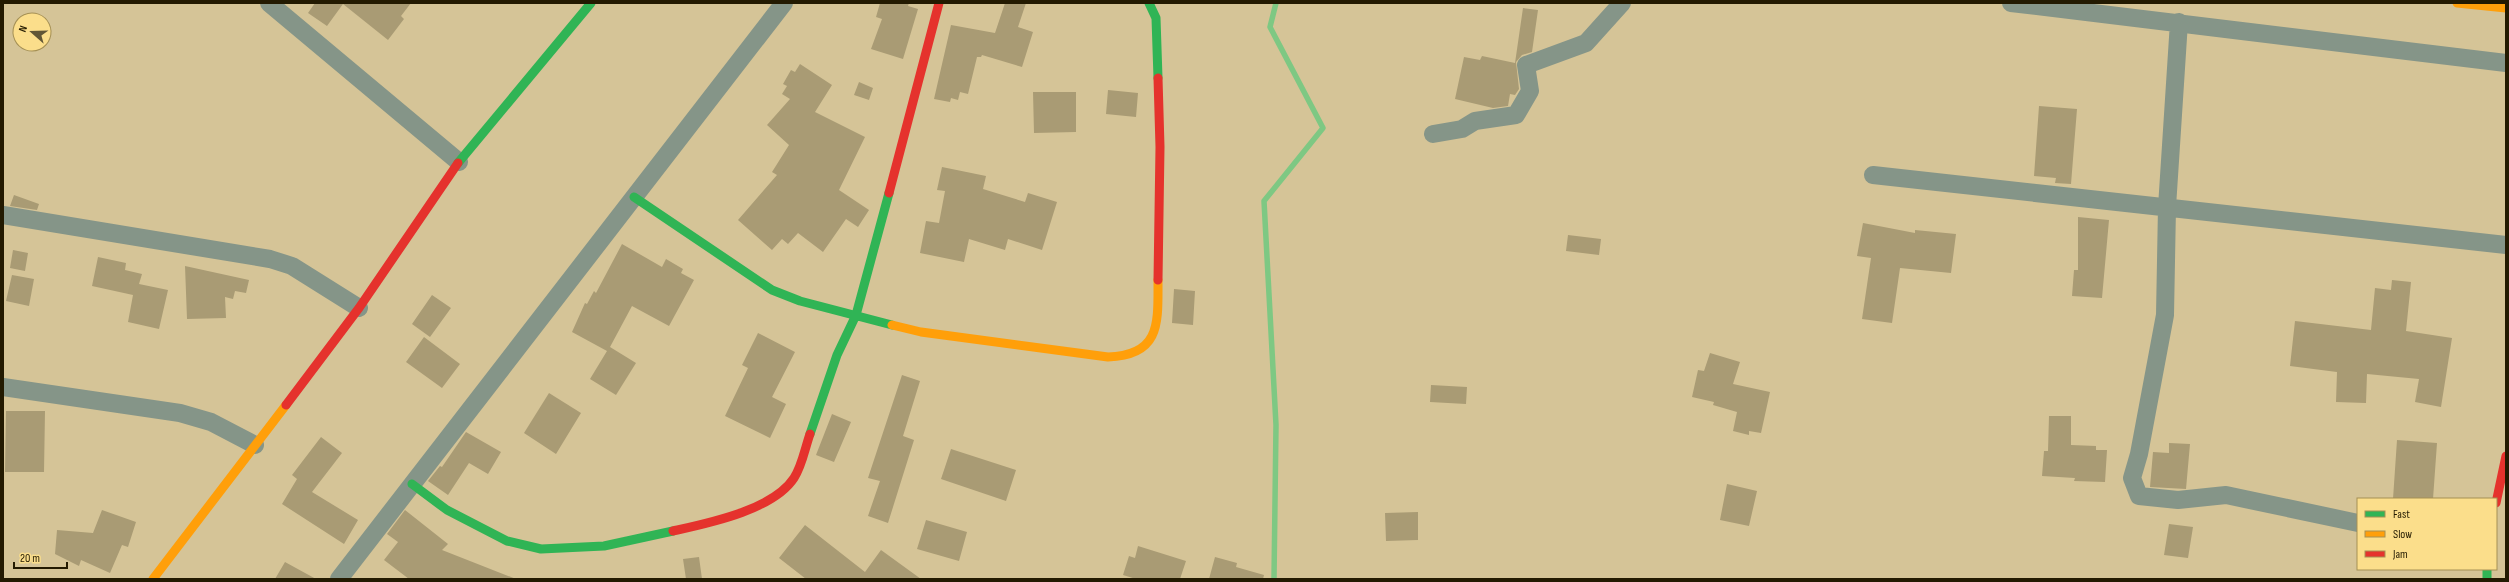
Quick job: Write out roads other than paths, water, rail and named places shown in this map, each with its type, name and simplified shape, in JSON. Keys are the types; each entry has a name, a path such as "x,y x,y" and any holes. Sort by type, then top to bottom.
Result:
{"street":[{"path":"269,3 459,162"},
{"path":"153,579 359,308 459,162 591,3"},
{"path":"339,579 784,3"},
{"path":"412,484 447,510 507,541 541,548 604,546 710,523 770,500 784,490 795,477 837,355 856,315 939,3"},
{"path":"634,197 772,290 800,301 921,332 1108,357 1129,357 1145,349 1152,337 1158,312 1160,147 1156,18 1149,3"},
{"path":"1433,134 1462,129 1475,122 1516,115 1530,91 1526,65 1586,43 1622,3"},
{"path":"2011,3 2179,22 2506,63"},
{"path":"2457,3 2506,8"},
{"path":"2179,22 2167,207 2165,315 2139,454 2132,478 2139,496 2178,500 2226,495 2357,522"},
{"path":"1873,175 2506,245"},
{"path":"3,215 270,259 292,266 359,308"},
{"path":"3,388 180,412 211,422 255,445"},
{"path":"2497,498 2506,456"}],"waterway":[{"path":"1274,579 1276,425 1264,201 1323,128 1270,27 1276,3"}]}
